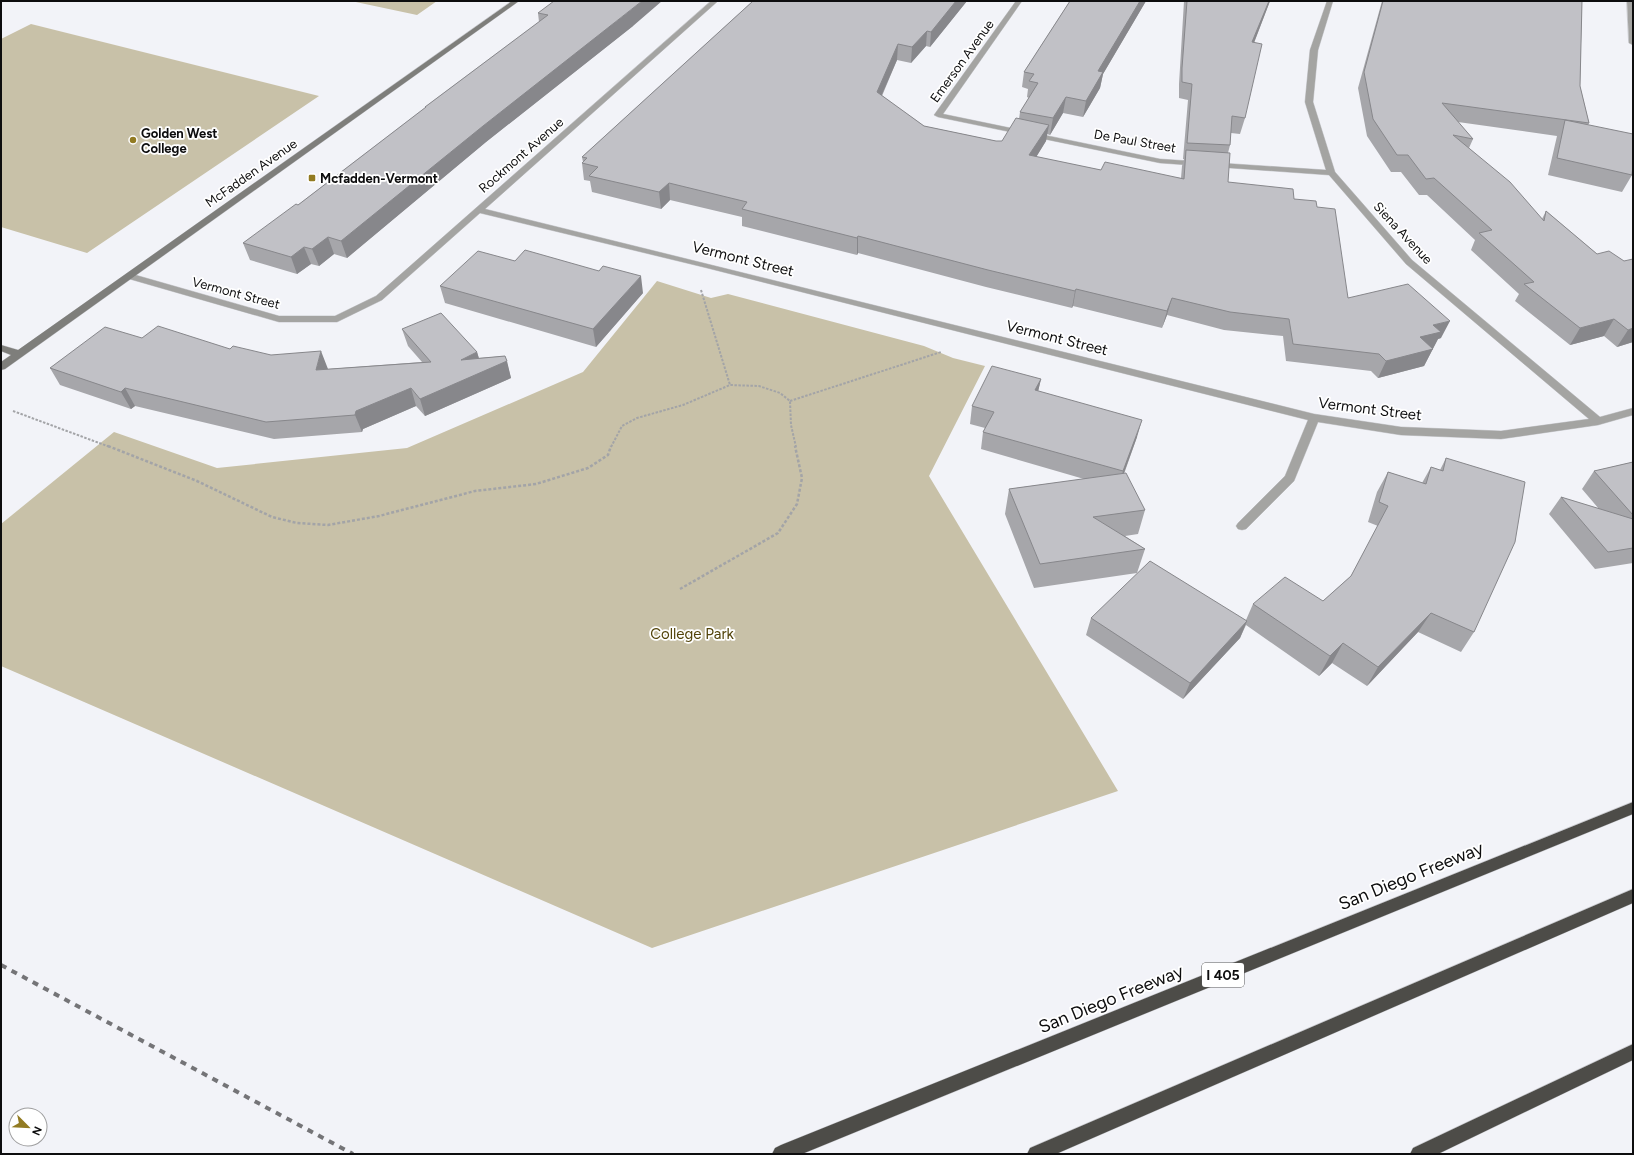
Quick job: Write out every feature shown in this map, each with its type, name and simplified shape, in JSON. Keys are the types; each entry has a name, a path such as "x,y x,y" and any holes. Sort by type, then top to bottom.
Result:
{"highway":[{"name":"San Diego Freeway","path":"781,1154 1633,808"},
{"path":"1036,1154 1633,896"},
{"path":"1419,1154 1633,1052"}],"street":[{"name":"McFadden Avenue","path":"1,366 516,1"},
{"name":"Rockmont Avenue","path":"337,319 379,298 715,1"},
{"name":"Emerson Avenue","path":"938,114 1019,1"},
{"name":"Siena Avenue","path":"1330,1 1314,50 1309,102 1331,173 1409,262 1598,421"},
{"path":"1630,1 1633,43"},
{"name":"De Paul Street","path":"938,114 1160,161 1331,173"},
{"name":"Vermont Street","path":"479,210 709,266 1314,418 1401,431 1501,435 1598,421 1633,411"},
{"name":"Vermont Street","path":"129,276 278,319 337,319"},
{"path":"1,348 18,354"},
{"path":"1242,526 1290,478 1314,418"}],"path":[{"path":"709,266 701,291 730,385"},
{"path":"790,401 946,350 956,329"},
{"path":"13,411 197,481 272,517 296,523 328,525 379,516 475,490 536,484 588,468 608,455 615,437 622,426 637,418 683,405 730,385 759,386 780,393 790,401 791,425 802,478 797,504 778,533 680,589"}],"green space":[{"path":"351,1 437,1 417,15"},
{"path":"31,24 319,96 87,253 1,227 1,39"},
{"name":"College Park","path":"657,281 711,298 728,294 924,346 953,358 985,366 929,476 1118,791 652,948 1,666 1,524 114,432 217,468 407,448 583,372"}],"building":[{"path":"554,1 642,1 483,126 341,241 328,237 312,249 304,247 291,257 243,243 296,204 298,205 548,15 538,13"},
{"path":"753,1 956,1 931,32 927,31 912,47 898,44 877,92 924,126 1002,141 1016,118 1049,125 1029,155 1101,170 1105,162 1184,179 1186,150 1230,153 1228,182 1293,189 1294,199 1316,201 1317,207 1335,209 1348,298 1408,284 1450,321 1433,325 1441,332 1420,337 1433,349 1386,361 1379,354 1293,344 1289,319 1230,312 1172,298 1167,311 1076,289 1075,291 858,236 857,238 742,209 747,202 669,183 659,192 589,176 598,167 582,163 587,158 582,157"},
{"path":"1070,1 1140,1 1098,71 1103,72 1086,101 1066,97 1053,118 1020,112 1038,83 1029,81 1034,74 1024,72"},
{"path":"1187,1 1269,1 1252,42 1262,44 1245,118 1232,116 1230,145 1187,143 1192,84 1182,82 1182,68"},
{"path":"1383,1 1582,1 1580,86 1589,123 1442,103 1473,139 1453,135 1510,182 1544,221 1546,211 1597,254 1609,251 1624,261 1633,259 1633,328 1628,330 1614,319 1580,328 1524,284 1534,282 1479,233 1492,230 1434,178 1426,179 1408,155 1397,155 1373,119 1364,72"},
{"path":"1565,120 1633,134 1632,175 1557,158"},
{"path":"525,250 599,271 603,266 641,276 593,329 440,286 478,251 515,261"},
{"path":"441,313 477,352 461,360 505,356 507,361 420,399 411,388 356,411 355,415 266,422 125,388 121,392 50,368 105,327 142,338 158,326 230,349 233,346 271,355 321,351 316,370 431,362 402,329"},
{"path":"992,366 1041,379 1035,390 1142,420 1123,471 983,432 994,412 972,406"},
{"path":"1446,458 1525,482 1515,542 1474,632 1431,613 1378,667 1343,643 1330,656 1253,604 1285,577 1323,601 1351,576 1388,506 1379,502 1388,472 1426,484 1431,467 1443,471"},
{"path":"1633,462 1633,515 1594,471"},
{"path":"1126,473 1145,510 1093,517 1145,549 1040,564 1009,489"},
{"path":"1561,497 1633,519 1633,548 1608,552"},
{"path":"1150,561 1247,621 1190,683 1091,618"}],"railway":[{"path":"1,965 353,1154"}],"place":[{"name":"Golden West College","path":"133,140"},
{"name":"Mcfadden-Vermont","path":"312,178"}]}
